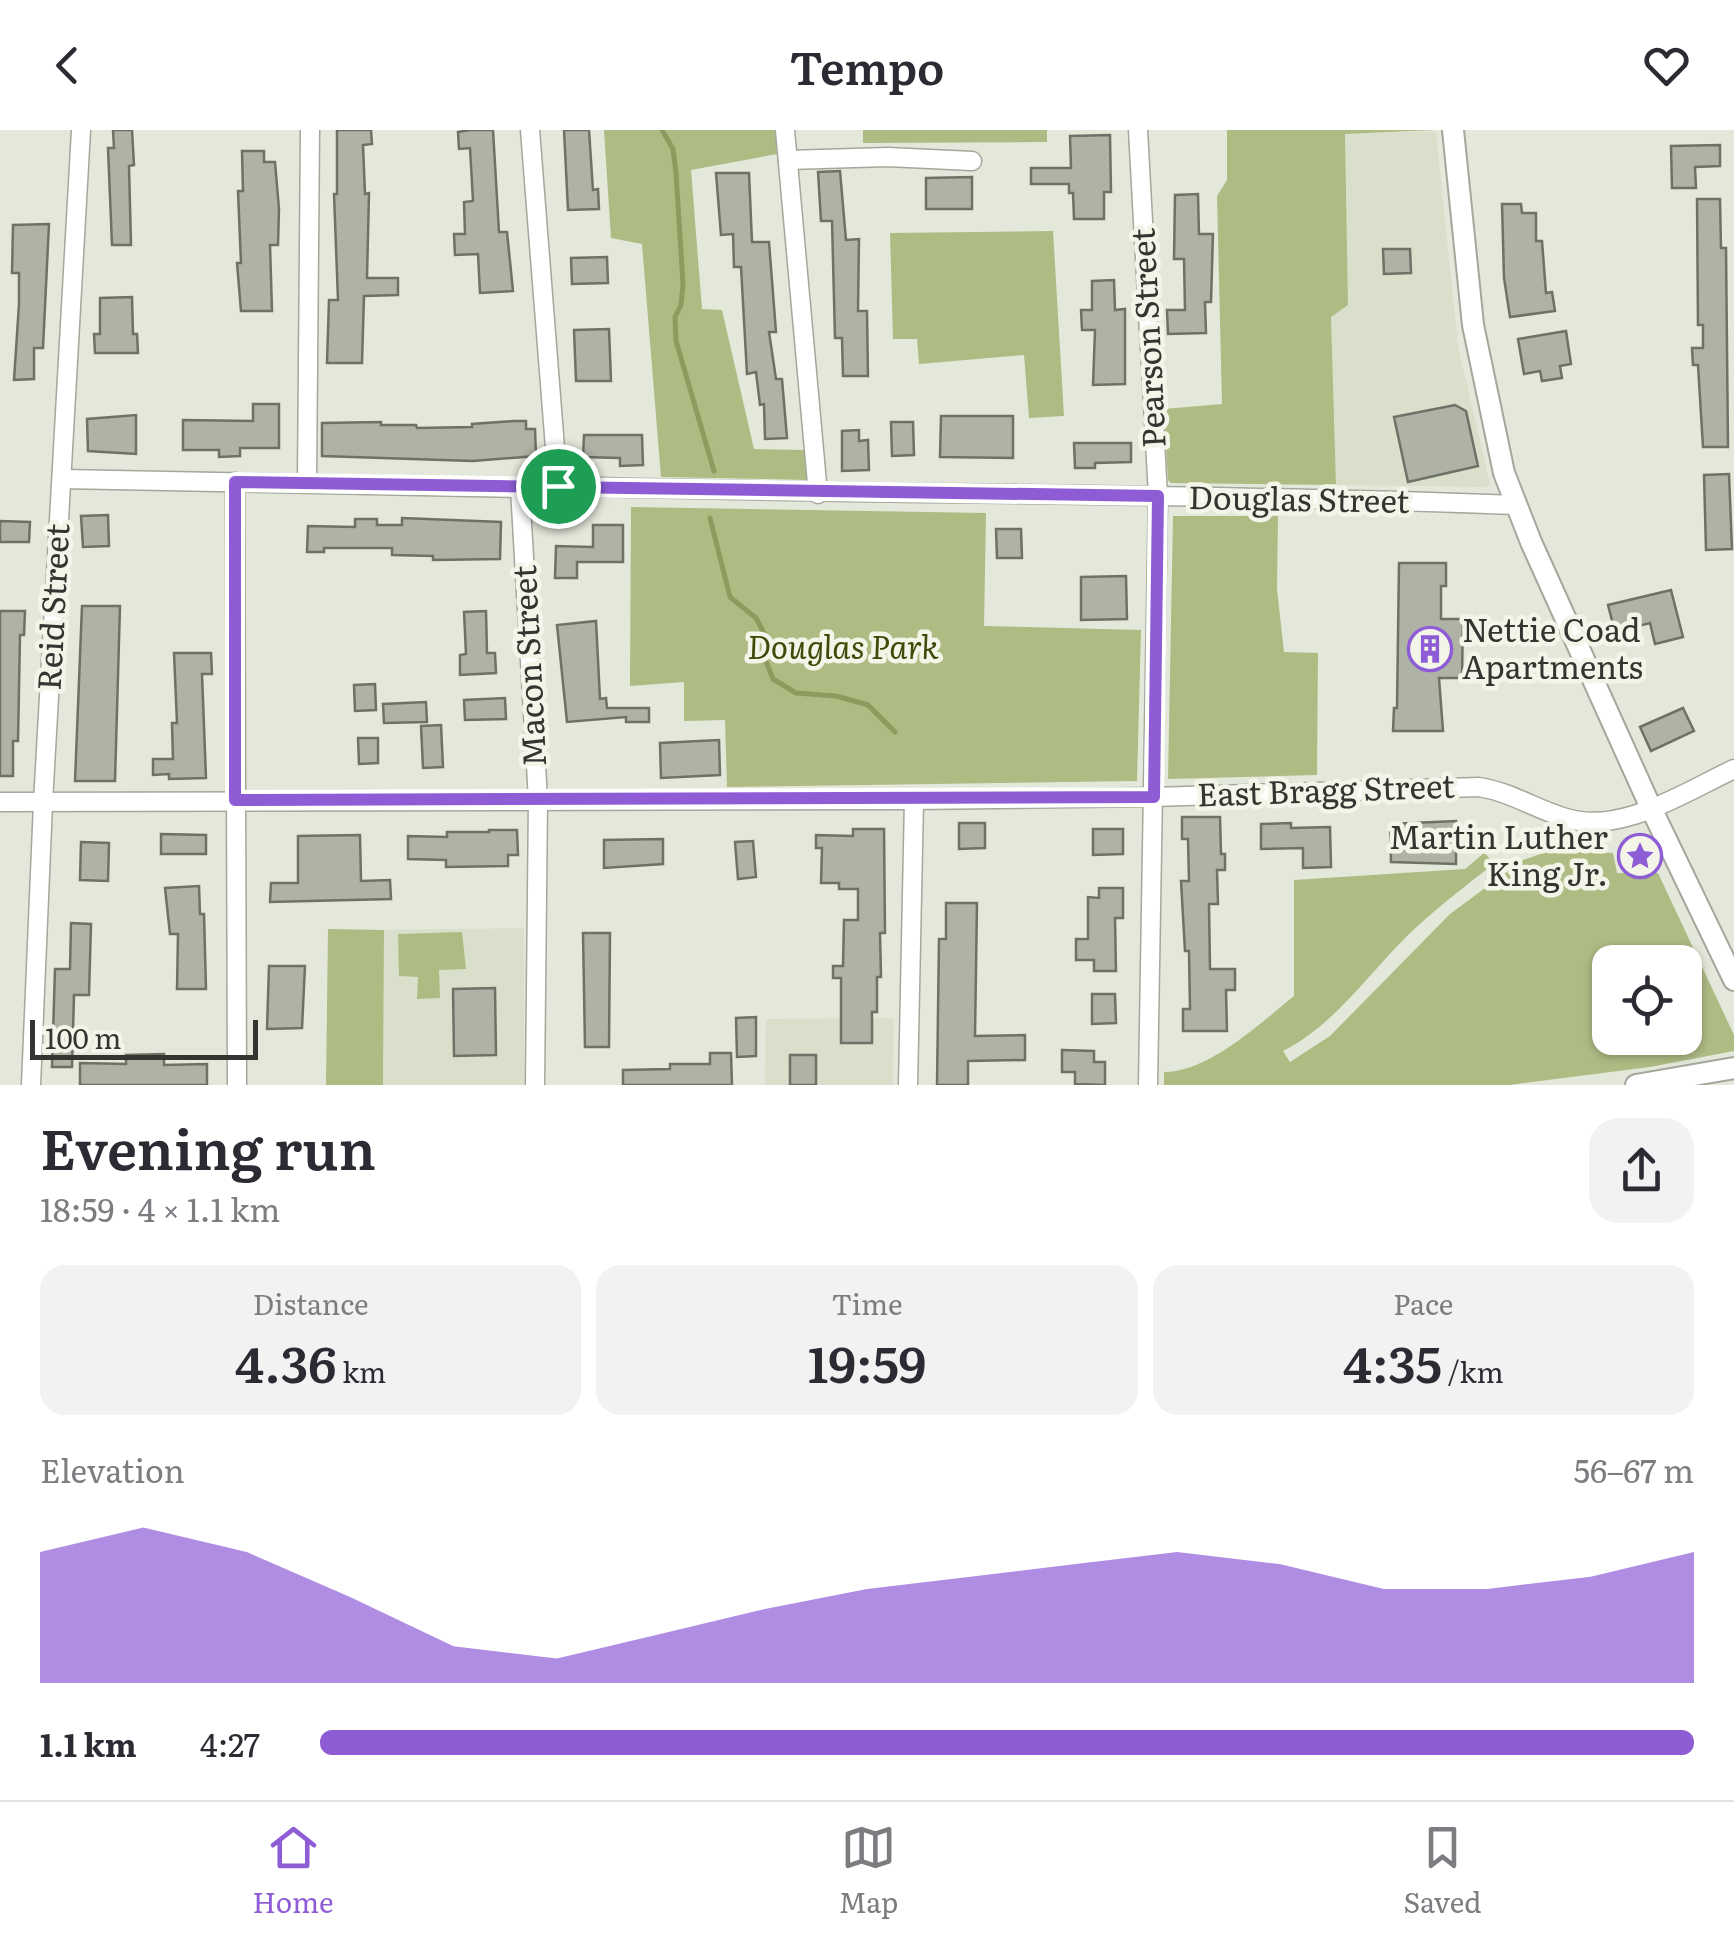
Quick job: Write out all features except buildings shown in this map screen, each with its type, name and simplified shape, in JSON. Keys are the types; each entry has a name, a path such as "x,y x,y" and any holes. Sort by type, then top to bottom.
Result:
{"main road":[{"path":"1452,130 1473,325 1504,473 1651,808 1731,968"},
{"path":"1636,1085 1734,1068"}],"street":[{"name":"Reid Street","path":"31,1085 42,803 81,130"},
{"path":"307,482 310,130"},
{"path":"530,130 558,486"},
{"path":"785,130 818,494"},
{"name":"Pearson Street","path":"1138,130 1158,496 1148,1085"},
{"path":"788,160 888,157 972,161"},
{"name":"Douglas Street","path":"62,479 818,494 1158,496 1516,506"},
{"path":"235,482 237,1085"},
{"name":"Macon Street","path":"520,488 538,800 535,1085"},
{"name":"East Bragg Street","path":"0,802 914,800 1479,787 1506,791 1570,820 1600,822 1651,808 1734,770"},
{"path":"908,1085 914,800"}],"shaded area":[{"path":"1436,132 1458,346 1490,484 1336,485 1331,317 1348,304 1345,133"},
{"path":"524,928 524,1085 383,1085 384,930"},
{"path":"894,1018 893,1085 765,1085 766,1019"}],"green space":[{"path":"604,130 775,130 777,154 691,170 702,309 722,310 754,449 805,450 808,480 661,477 642,244 611,238"},
{"path":"863,130 1047,130 1047,142 863,143"},
{"path":"1227,130 1436,130 1345,134 1348,305 1331,317 1336,485 1168,480 1164,409 1222,404 1217,196 1227,180"},
{"path":"1053,231 1064,416 1029,418 1024,355 919,364 917,339 893,339 890,233"},
{"name":"Douglas Park","path":"631,507 986,513 984,626 1141,630 1137,781 727,787 725,720 684,721 684,682 630,686"},
{"path":"1173,516 1278,516 1277,589 1284,652 1318,653 1317,775 1168,779"},
{"path":"1555,849 1613,853 1617,873 1658,873 1692,945 1592,945 1592,1055 1702,1055 1702,967 1734,1035 1734,1051 1650,1067 1509,1085 1164,1085 1164,1072 1181,1070 1216,1055 1294,996 1294,880 1465,869 1484,853 1495,863 1417,927 1334,1014 1283,1051 1290,1062 1330,1036 1450,914 1523,860"},
{"path":"328,929 384,930 383,1085 326,1085"},
{"path":"462,932 466,969 439,970 440,998 417,999 418,977 399,976 398,934"}],"waterway":[{"path":"662,130 673,149 676,173 683,284 681,305 675,317 676,341 714,471"},
{"path":"710,518 730,597 756,618 765,635 765,659 773,679 796,693 836,696 868,705 895,732"}],"place":[{"name":"Nettie Coad Apartments","path":"1430,649"},
{"name":"Martin Luther King Jr.","path":"1640,856"}],"route":[{"path":"235,482 558,486 818,494 1158,496 1154,797 235,800 235,482"}]}
